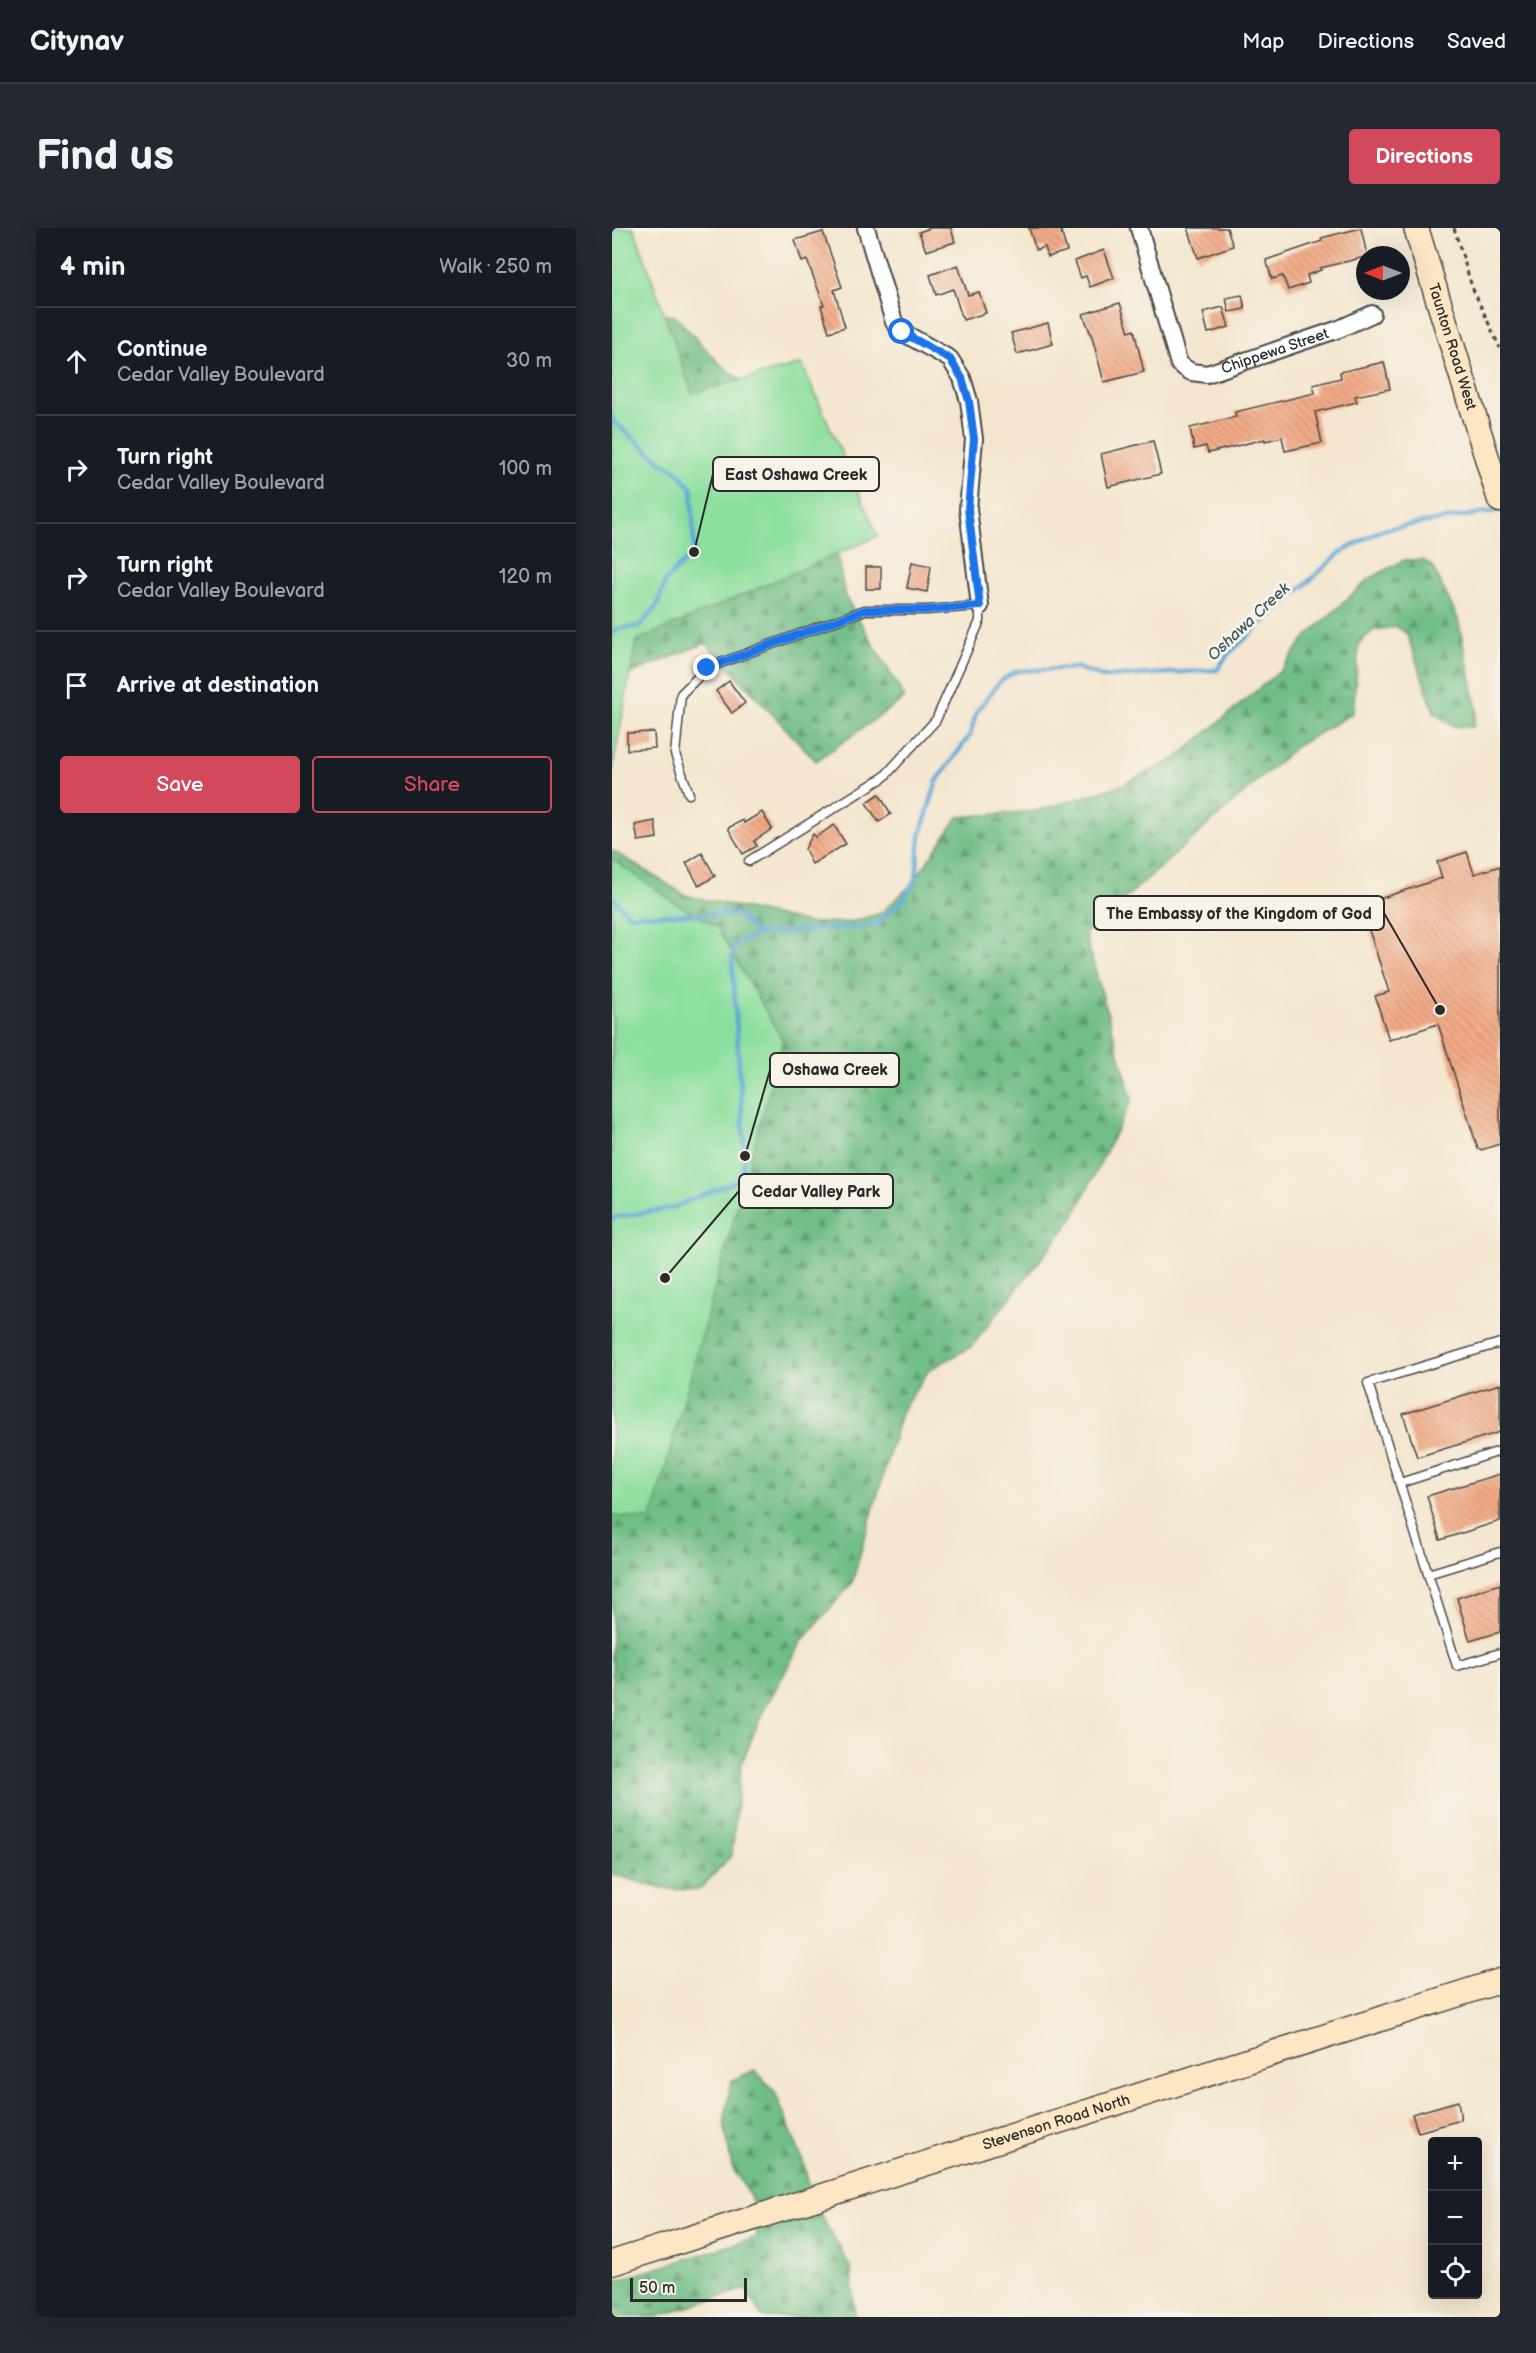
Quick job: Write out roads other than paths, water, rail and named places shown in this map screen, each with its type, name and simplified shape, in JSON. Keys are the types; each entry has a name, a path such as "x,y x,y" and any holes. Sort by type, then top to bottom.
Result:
{"street":[{"path":"867,228 894,322 902,332 950,359 962,378 969,401 974,439 968,509 980,606"},
{"name":"Chippewa Street","path":"1139,228 1179,364 1191,372 1207,374 1339,329 1372,314"},
{"name":"Taunton Road West","path":"1416,228 1500,500"},
{"name":"Stevenson Road North","path":"612,2263 1500,1981"}],"lane":[{"path":"689,794 675,754 681,694 707,668 865,610 926,610 980,606 980,621 936,720 884,777 749,861"},
{"path":"1500,1343 1368,1383 1457,1666 1500,1653"},
{"path":"1400,1484 1500,1451"},
{"path":"1428,1574 1500,1551"}],"waterway":[{"path":"612,235 614,228"},
{"path":"612,416 614,422 661,462 677,471 692,489 694,552 666,580 657,606 640,626 617,629 612,634"},
{"name":"Oshawa Creek","path":"612,1218 672,1208 741,1179 745,1156 732,958 735,945 757,934 866,926 879,922 903,900 916,878 920,836 937,781 970,735 976,713 1000,681 1017,671 1077,668 1104,677 1217,670 1228,654 1340,553 1381,530 1500,510"},
{"path":"612,897 629,915 738,914 757,934"}],"place":[{"name":"East Oshawa Creek","path":"694,552"},
{"name":"The Embassy of the Kingdom of God","path":"1440,1010"},
{"name":"Oshawa Creek","path":"745,1156"},
{"name":"Cedar Valley Park","path":"665,1278"}]}
